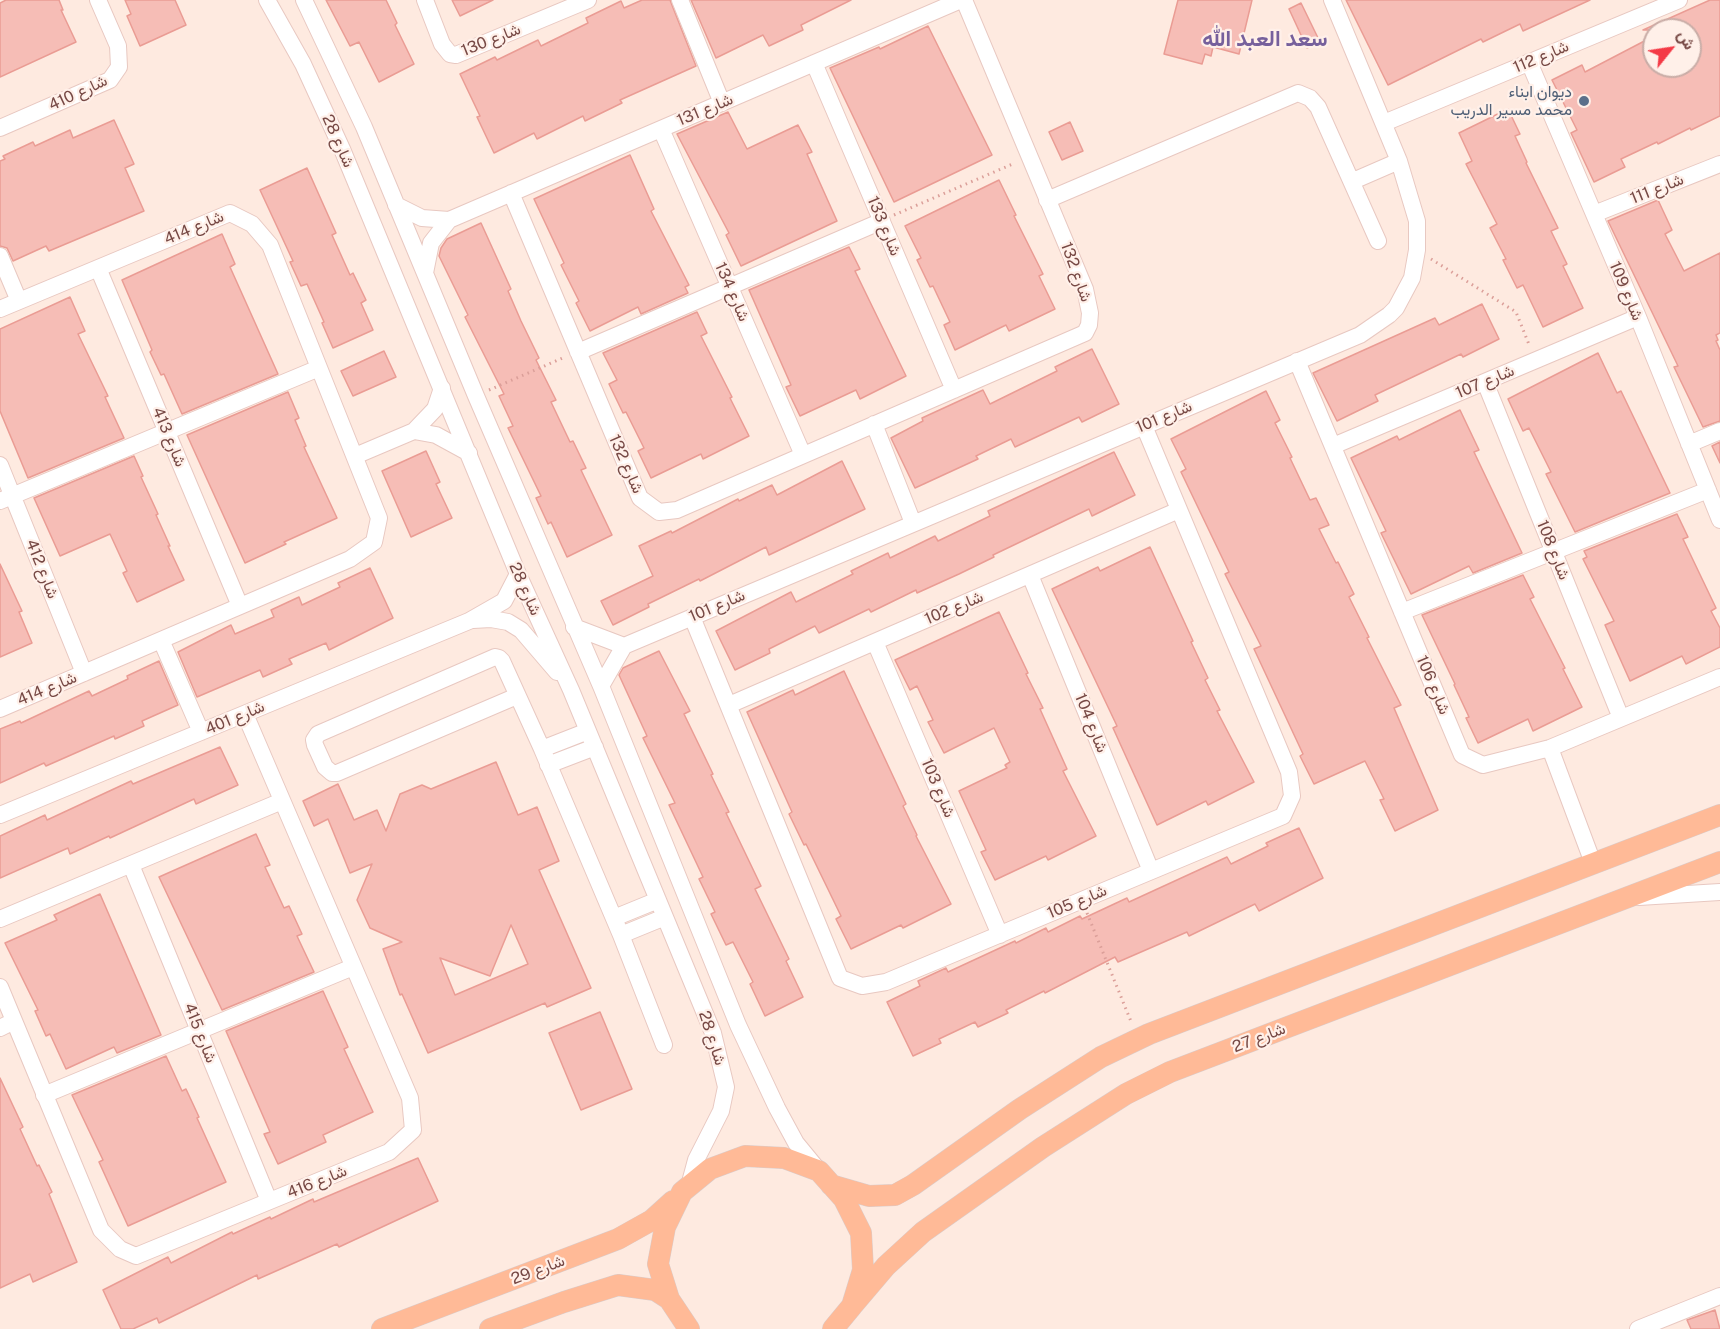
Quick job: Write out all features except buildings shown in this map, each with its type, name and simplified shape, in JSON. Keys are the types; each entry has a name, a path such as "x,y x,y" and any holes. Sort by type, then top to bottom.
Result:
{"main road":[{"path":"825,1178 869,1196 895,1195 1101,1057 1138,1039 1720,815"},
{"name":"شارع 27","path":"832,1329 886,1266 930,1226 1043,1147 1126,1094 1181,1068 1720,862"},
{"name":"شارع 29","path":"382,1329 618,1239 652,1220 710,1168 745,1156 784,1158 825,1178"},
{"path":"825,1178 844,1199 861,1233 863,1270 852,1306"},
{"path":"686,1189 664,1227 658,1263 669,1299 689,1329"},
{"path":"490,1329 618,1285 655,1290 669,1299"}],"street":[{"name":"شارع 410","path":"0,128 111,80 118,67 118,46 98,0"},
{"name":"شارع 28","path":"267,0 303,64 342,149 518,574 571,690 713,1033 726,1087 721,1111 696,1160 686,1189"},
{"name":"شارع 28","path":"304,0 364,127 476,396 601,686 738,1025 796,1143 825,1178"},
{"name":"شارع 130","path":"424,0 442,44 450,54 456,55 588,0"},
{"path":"680,0 722,103"},
{"name":"شارع 131","path":"396,205 422,218 449,220 962,0"},
{"name":"شارع 132","path":"511,193 640,498 659,512 677,510 1085,333 1089,325 1090,313 1085,289 962,0"},
{"name":"شارع 101","path":"624,646 1360,335 1389,315 1396,308 1412,278 1417,250 1417,221 1399,161 1332,0"},
{"name":"شارع 112","path":"1384,123 1669,2"},
{"name":"شارع 109","path":"1529,62 1638,317 1720,520"},
{"name":"شارع 133","path":"814,63 954,390"},
{"path":"1047,200 1298,93 1310,98 1318,107 1378,241"},
{"name":"شارع 134","path":"661,129 803,455"},
{"path":"1353,181 1399,161"},
{"name":"شارع 111","path":"1594,214 1720,164"},
{"name":"شارع 414","path":"0,309 230,213 252,224 270,245 380,518 374,542 350,559 0,709"},
{"name":"شارع 131","path":"425,274 431,243 449,220"},
{"path":"578,352 882,221"},
{"path":"0,256 19,301"},
{"name":"شارع 413","path":"98,268 240,606"},
{"name":"شارع 107","path":"1333,446 1638,317"},
{"name":"شارع 106","path":"1298,361 1462,755 1483,765 1550,747 1720,677"},
{"path":"6,499 319,368"},
{"name":"شارع 108","path":"1485,382 1621,718"},
{"path":"355,456 414,431 435,409 442,388"},
{"path":"874,424 913,523"},
{"name":"شارع 105","path":"692,616 840,978 862,986 886,982 1000,935 1283,816 1292,796 1289,772 1144,426"},
{"path":"414,431 436,435 469,453"},
{"path":"1689,444 1720,431"},
{"name":"شارع 412","path":"0,465 6,499 84,673"},
{"path":"1402,612 1708,490"},
{"name":"شارع 102","path":"729,705 1179,510"},
{"name":"شارع 401","path":"0,815 469,621 504,600 518,574"},
{"name":"شارع 104","path":"1030,575 1151,871"},
{"name":"شارع 401","path":"469,621 491,619 508,622 521,630 571,690"},
{"path":"574,627 624,646 601,686"},
{"path":"161,640 201,732"},
{"name":"شارع 103","path":"875,642 1000,935"},
{"path":"517,696 337,773 332,773 325,767 315,745 314,740 318,734 495,657 502,661 614,918 664,1045"},
{"name":"شارع 416","path":"0,987 7,1024 45,1095 101,1230 120,1249 136,1256 389,1152 413,1130 410,1098 245,714"},
{"path":"545,757 588,731"},
{"path":"545,757 595,747"},
{"path":"1550,747 1593,863"},
{"path":"0,919 282,801"},
{"name":"شارع 415","path":"132,865 269,1201"},
{"path":"1626,898 1720,892"},
{"path":"614,918 658,900"},
{"path":"621,935 665,917"},
{"path":"45,1095 353,967"},
{"path":"1638,1329 1665,1324 1720,1296"}],"path":[{"path":"882,221 1029,157"},
{"path":"1417,250 1516,312 1536,360"},
{"path":"476,396 578,352"},
{"path":"1082,900 1138,1039"}],"place":[{"name":"ديوان ابناء محمد مسير الدريب","path":"1584,101"}],"district":[{"name":"سعد العبد الله","path":"1265,39"}]}
